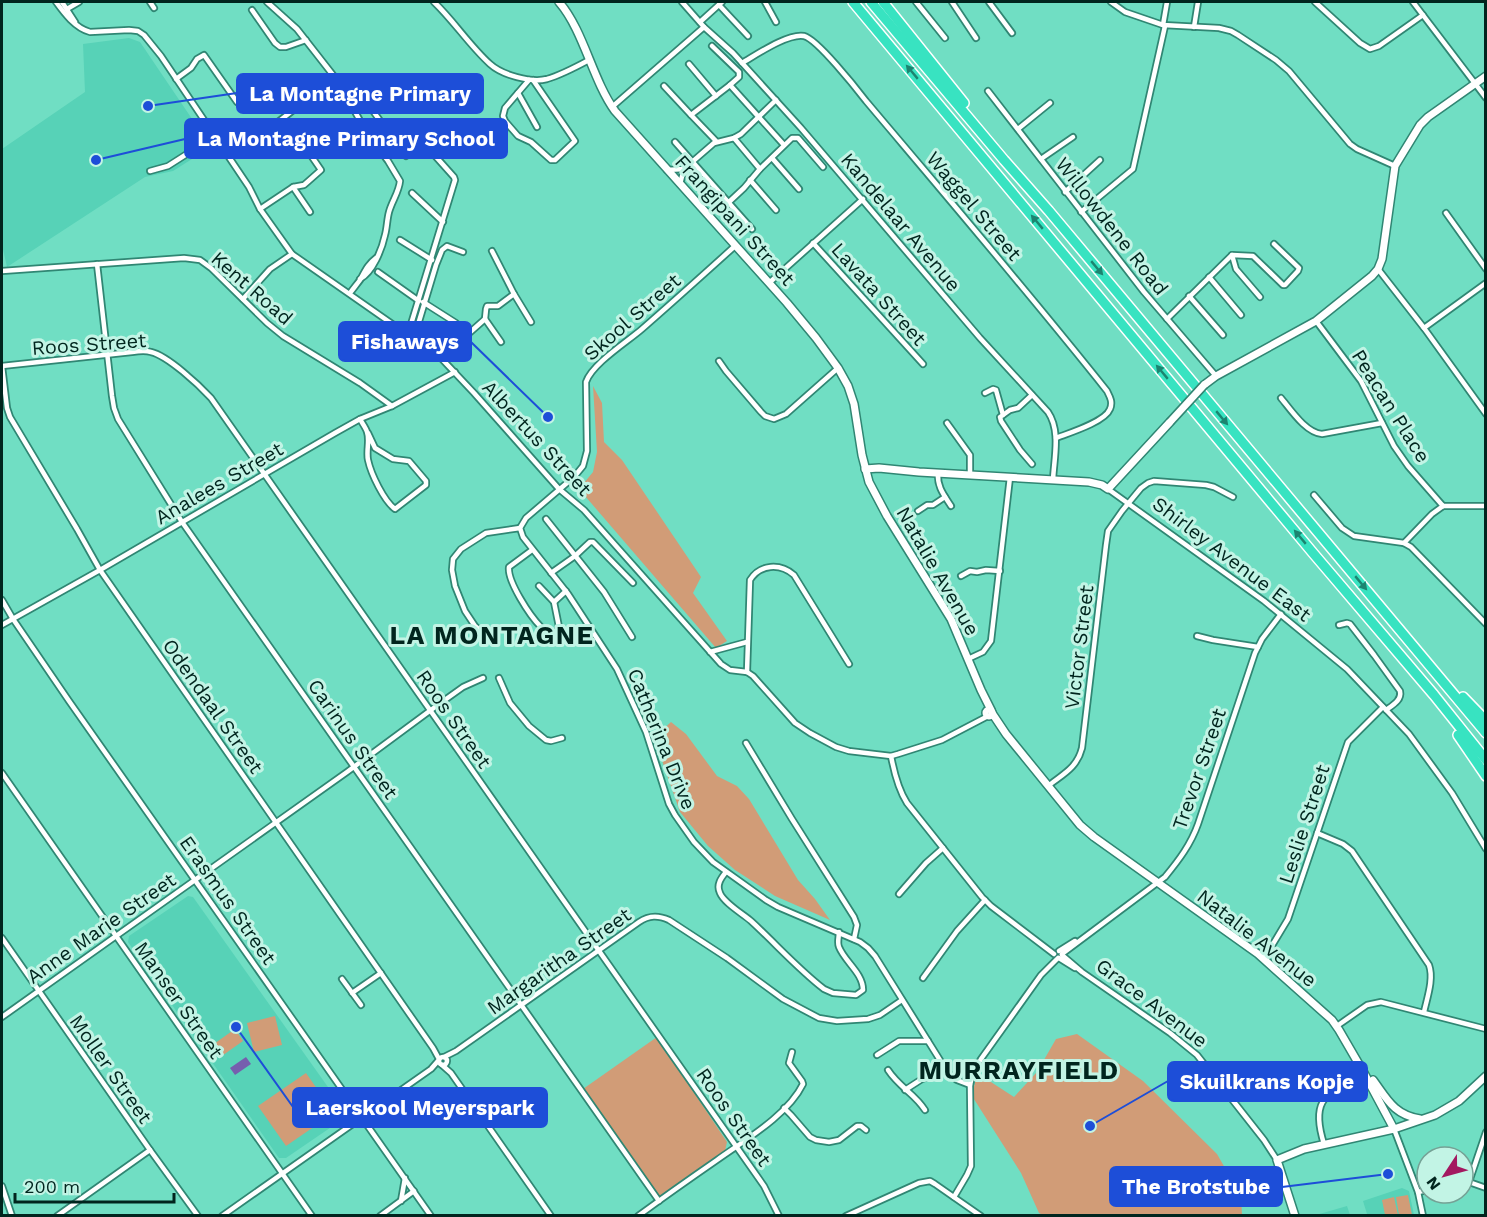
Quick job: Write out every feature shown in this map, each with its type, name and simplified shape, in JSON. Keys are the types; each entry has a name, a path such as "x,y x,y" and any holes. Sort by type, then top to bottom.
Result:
{"highway":[{"path":"853,2 1434,695 1485,760"},
{"path":"871,2 1049,211 1485,733"},
{"path":"883,2 1049,211"},
{"path":"1313,553 1460,737 1485,776"},
{"path":"1407,639 1485,721"}],"street":[{"path":"56,2 75,24"},
{"path":"62,2 73,17 75,24"},
{"path":"67,9 79,2"},
{"path":"150,2 154,8"},
{"path":"267,2 297,29 340,84 400,183 388,214 383,242 376,258 369,263 350,293"},
{"path":"434,2 490,64 509,74 531,80 549,78 589,60"},
{"name":"Frangipani Street","path":"559,2 568,15 612,107 769,283 816,338 838,368 848,386 854,404 865,469"},
{"name":"Kandelaar Avenue","path":"682,2 776,100 980,338 1048,412 1056,428 1053,480"},
{"path":"765,2 776,22"},
{"path":"916,2 945,38"},
{"path":"952,2 976,38"},
{"path":"988,2 1012,33"},
{"path":"1111,2 1125,12 1164,26 1219,28 1231,31 1289,71 1350,144 1395,166"},
{"path":"1081,212 1133,169 1164,26 1167,2"},
{"path":"1194,27 1198,2"},
{"path":"1315,2 1360,43 1370,49 1379,46 1423,15"},
{"path":"1413,2 1485,99"},
{"path":"700,22 718,3 748,36"},
{"path":"252,10 278,46 282,48 306,40"},
{"name":"Albertus Street","path":"75,24 84,31 90,32 129,30 142,34 149,40 292,254 441,358 559,489 584,510 721,664 728,669 747,672"},
{"path":"612,107 704,27"},
{"name":"Waggel Street","path":"742,63 788,39 799,36 808,38 854,86 912,155 1107,391 1111,404 1106,415 1056,438"},
{"path":"691,115 738,77 739,72 712,46"},
{"path":"176,79 204,55 237,102"},
{"path":"689,64 716,96"},
{"path":"1108,489 1204,385 1216,376 1316,321 1378,269 1384,249 1395,166 1420,124 1485,76"},
{"path":"531,80 575,141 555,160 551,160 531,142 519,136 503,116 505,108 531,80"},
{"path":"730,85 784,145"},
{"path":"664,86 716,141"},
{"path":"312,89 314,98 325,110 351,103"},
{"name":"Willowdene Road","path":"988,91 1144,292 1216,376"},
{"path":"518,93 537,127"},
{"path":"278,122 301,104 314,98"},
{"path":"365,100 406,156"},
{"path":"680,184 684,169 693,161 716,141 734,138 741,134 776,100"},
{"path":"1018,129 1050,103"},
{"path":"150,171 168,166 215,136"},
{"path":"1041,159 1073,137"},
{"path":"260,209 293,187 304,185 321,170 299,138"},
{"path":"734,138 760,169"},
{"path":"729,202 792,138 798,138 823,167"},
{"path":"675,142 752,229"},
{"path":"384,154 397,144"},
{"path":"414,338 421,302 455,179 429,149"},
{"path":"772,158 799,189"},
{"path":"1065,192 1100,160"},
{"path":"667,170 684,169"},
{"path":"750,180 776,210"},
{"path":"293,187 310,212"},
{"path":"412,193 443,222"},
{"path":"769,283 862,199"},
{"path":"1446,213 1485,269"},
{"path":"400,240 432,260"},
{"name":"Lavata Street","path":"813,243 922,364"},
{"path":"1167,319 1232,255 1252,256 1285,285 1299,268 1274,244"},
{"path":"408,334 443,248 447,246 463,252"},
{"name":"Skool Street","path":"559,489 580,471 585,462 586,382 590,374 735,246"},
{"path":"492,251 531,322"},
{"path":"243,300 270,269 292,254"},
{"path":"1232,255 1241,276 1260,297"},
{"name":"Kent Road","path":"2,271 184,258 200,260 283,336 360,382 392,406"},
{"name":"Carinus Street","path":"97,264 112,396 118,419 182,522 659,1201"},
{"path":"1378,269 1424,328 1485,414"},
{"path":"378,272 456,323"},
{"path":"1209,277 1241,315"},
{"path":"1424,328 1485,283"},
{"path":"501,342 485,319 486,309 488,306 498,306 514,294"},
{"path":"1189,296 1223,335"},
{"path":"441,358 485,319"},
{"name":"Peacan Place","path":"1316,321 1361,381 1394,446 1408,466 1443,506"},
{"name":"Roos Street","path":"2,366 144,351 156,353 168,361 211,398 764,1186 779,1215"},
{"path":"720,361 761,412 769,418 786,414 838,368"},
{"name":"Odendaal Street","path":"2,366 10,417 100,570 551,1215"},
{"name":"Analees Street","path":"2,626 360,419 392,406 455,372"},
{"path":"985,393 996,390 1003,415"},
{"path":"1032,395 1018,408 1010,410 1000,419 1032,464"},
{"path":"1281,398 1308,429 1316,434 1322,435 1382,423"},
{"path":"360,419 368,433 375,448 391,458 409,461 426,481 426,485 395,509 382,494 368,460 368,433"},
{"path":"947,423 970,455 970,475"},
{"name":"Shirley Avenue East","path":"865,469 879,468 1097,483 1108,489 1281,614 1338,661 1408,734 1450,790 1485,849"},
{"name":"Natalie Avenue","path":"865,469 869,482 883,507 951,619 989,713 1074,818 1094,837 1264,959 1337,1026 1394,1129 1415,1184"},
{"path":"938,473 939,488 951,506"},
{"path":"968,659 983,652 992,641 1010,477"},
{"name":"Victor Street","path":"1048,786 1073,767 1080,755 1107,535 1114,522 1145,485 1154,482 1201,484 1233,496"},
{"path":"487,636 475,626 465,611 455,586 452,570 453,559 461,549 486,532 520,528 526,518 559,489"},
{"path":"1314,495 1342,528 1354,536 1404,543 1415,551 1485,624"},
{"path":"918,511 945,497"},
{"path":"1404,543 1443,506 1485,506"},
{"path":"546,519 604,592 632,637"},
{"name":"Catherina Drive","path":"520,528 532,550 566,591 620,675 645,732 673,811 700,849 726,872 772,904 861,942 871,950 947,1071 954,1078 970,1085"},
{"path":"551,573 590,542 594,542 633,583"},
{"path":"532,550 509,567 509,573 514,589 541,627 554,633 559,627 554,602 540,586"},
{"path":"849,664 791,572 782,567 771,567 754,574 750,580 747,672 802,728 842,749 891,756 939,741 989,713"},
{"path":"961,576 970,571 1000,571"},
{"path":"554,602 566,591"},
{"name":"Erasmus Street","path":"2,600 13,619 431,1215"},
{"name":"Trevor Street","path":"954,1197 971,1166 970,1085 978,1064 1058,954 1165,877 1176,863 1193,837 1258,647 1281,614"},
{"name":"Leslie Street","path":"1264,959 1288,919 1348,742 1385,708 1399,699 1398,689 1350,624 1339,625"},
{"path":"1197,636 1258,647"},
{"path":"710,652 747,642"},
{"name":"Anne Marie Street","path":"2,1017 276,823 430,710 463,687 483,678"},
{"path":"499,678 510,703 529,726 546,740 562,738"},
{"path":"746,743 854,917 857,925 854,939"},
{"name":"Grace Avenue","path":"891,756 904,799 994,909 1197,1055 1277,1160 1295,1215"},
{"name":"Manser Street","path":"2,773 312,1215"},
{"path":"1317,833 1343,844 1352,851 1429,965 1431,978 1424,1012"},
{"path":"898,894 943,848"},
{"path":"726,872 718,888 725,899 824,989 833,993 856,995 863,990 863,985 838,945 839,932"},
{"path":"923,978 957,931 985,900"},
{"name":"Margaritha Street","path":"222,1215 648,917 659,916 669,920 783,999 819,1018 837,1021 868,1019 902,1000"},
{"name":"Moller Street","path":"2,938 198,1215"},
{"path":"352,993 381,973"},
{"path":"342,979 360,1005"},
{"path":"1337,1026 1367,1005 1385,1002 1485,1029"},
{"path":"877,1055 899,1041 928,1041"},
{"path":"638,1215 768,1124 784,1108 803,1084 789,1063 792,1052"},
{"path":"888,1070 896,1081 919,1101 924,1110"},
{"path":"905,1090 925,1077 947,1071"},
{"path":"1324,1144 1318,1122 1323,1102 1333,1090 1364,1073 1397,1111 1421,1119"},
{"path":"1277,1160 1304,1149 1394,1129 1435,1115 1459,1101 1485,1076"},
{"path":"784,1108 810,1137 816,1140 836,1141 856,1126 861,1126 866,1130"},
{"path":"1475,1163 1485,1132"},
{"path":"57,1215 150,1150"},
{"path":"400,1201 405,1178"},
{"path":"846,1215 906,1188 930,1181 981,1215"},
{"path":"2,1185 12,1215"},
{"path":"380,1215 414,1191"}],"shaded area":[{"path":"129,38 140,42 211,147 173,171 145,177 7,267 2,245 2,149 85,92 83,44"},
{"path":"593,386 602,403 604,442 622,460 701,577 693,593 727,641 716,648 579,489 593,472 597,452"},
{"path":"671,722 686,734 717,776 737,786 749,799 798,880 830,920 775,896 735,870 708,846 680,812 657,746 658,734"},
{"path":"188,896 193,897 345,1111 343,1119 286,1158 279,1158 128,942 129,936"},
{"path":"275,1016 282,1045 254,1052 247,1023"},
{"path":"235,1029 243,1041 219,1058 211,1046"},
{"path":"1077,1034 1143,1081 1217,1154 1241,1196 1242,1215 1043,1215 1039,1213 1021,1173 972,1096 977,1073 1014,1097 1037,1072 1056,1039"},
{"path":"657,1037 727,1142 725,1151 659,1198 583,1089"},
{"path":"246,1057 251,1064 235,1075 230,1068"},
{"path":"306,1073 334,1113 286,1146 258,1106"},
{"path":"1402,1188 1409,1191 1414,1215 1365,1215 1367,1214 1363,1201"},
{"path":"1408,1195 1412,1215 1399,1215 1396,1197"},
{"path":"1394,1197 1398,1215 1385,1215 1382,1200"},
{"path":"1347,1206 1350,1215 1316,1215"}],"place":[{"name":"La Montagne Primary","path":"148,106"},
{"name":"La Montagne Primary School","path":"96,160"},
{"name":"Fishaways","path":"548,417"},
{"name":"Laerskool Meyerspark","path":"236,1027"},
{"name":"Skuilkrans Kopje","path":"1090,1126"},
{"name":"The Brotstube","path":"1388,1174"}],"district":[{"name":"LA MONTAGNE","path":"492,635"},
{"name":"MURRAYFIELD","path":"1019,1070"}]}
